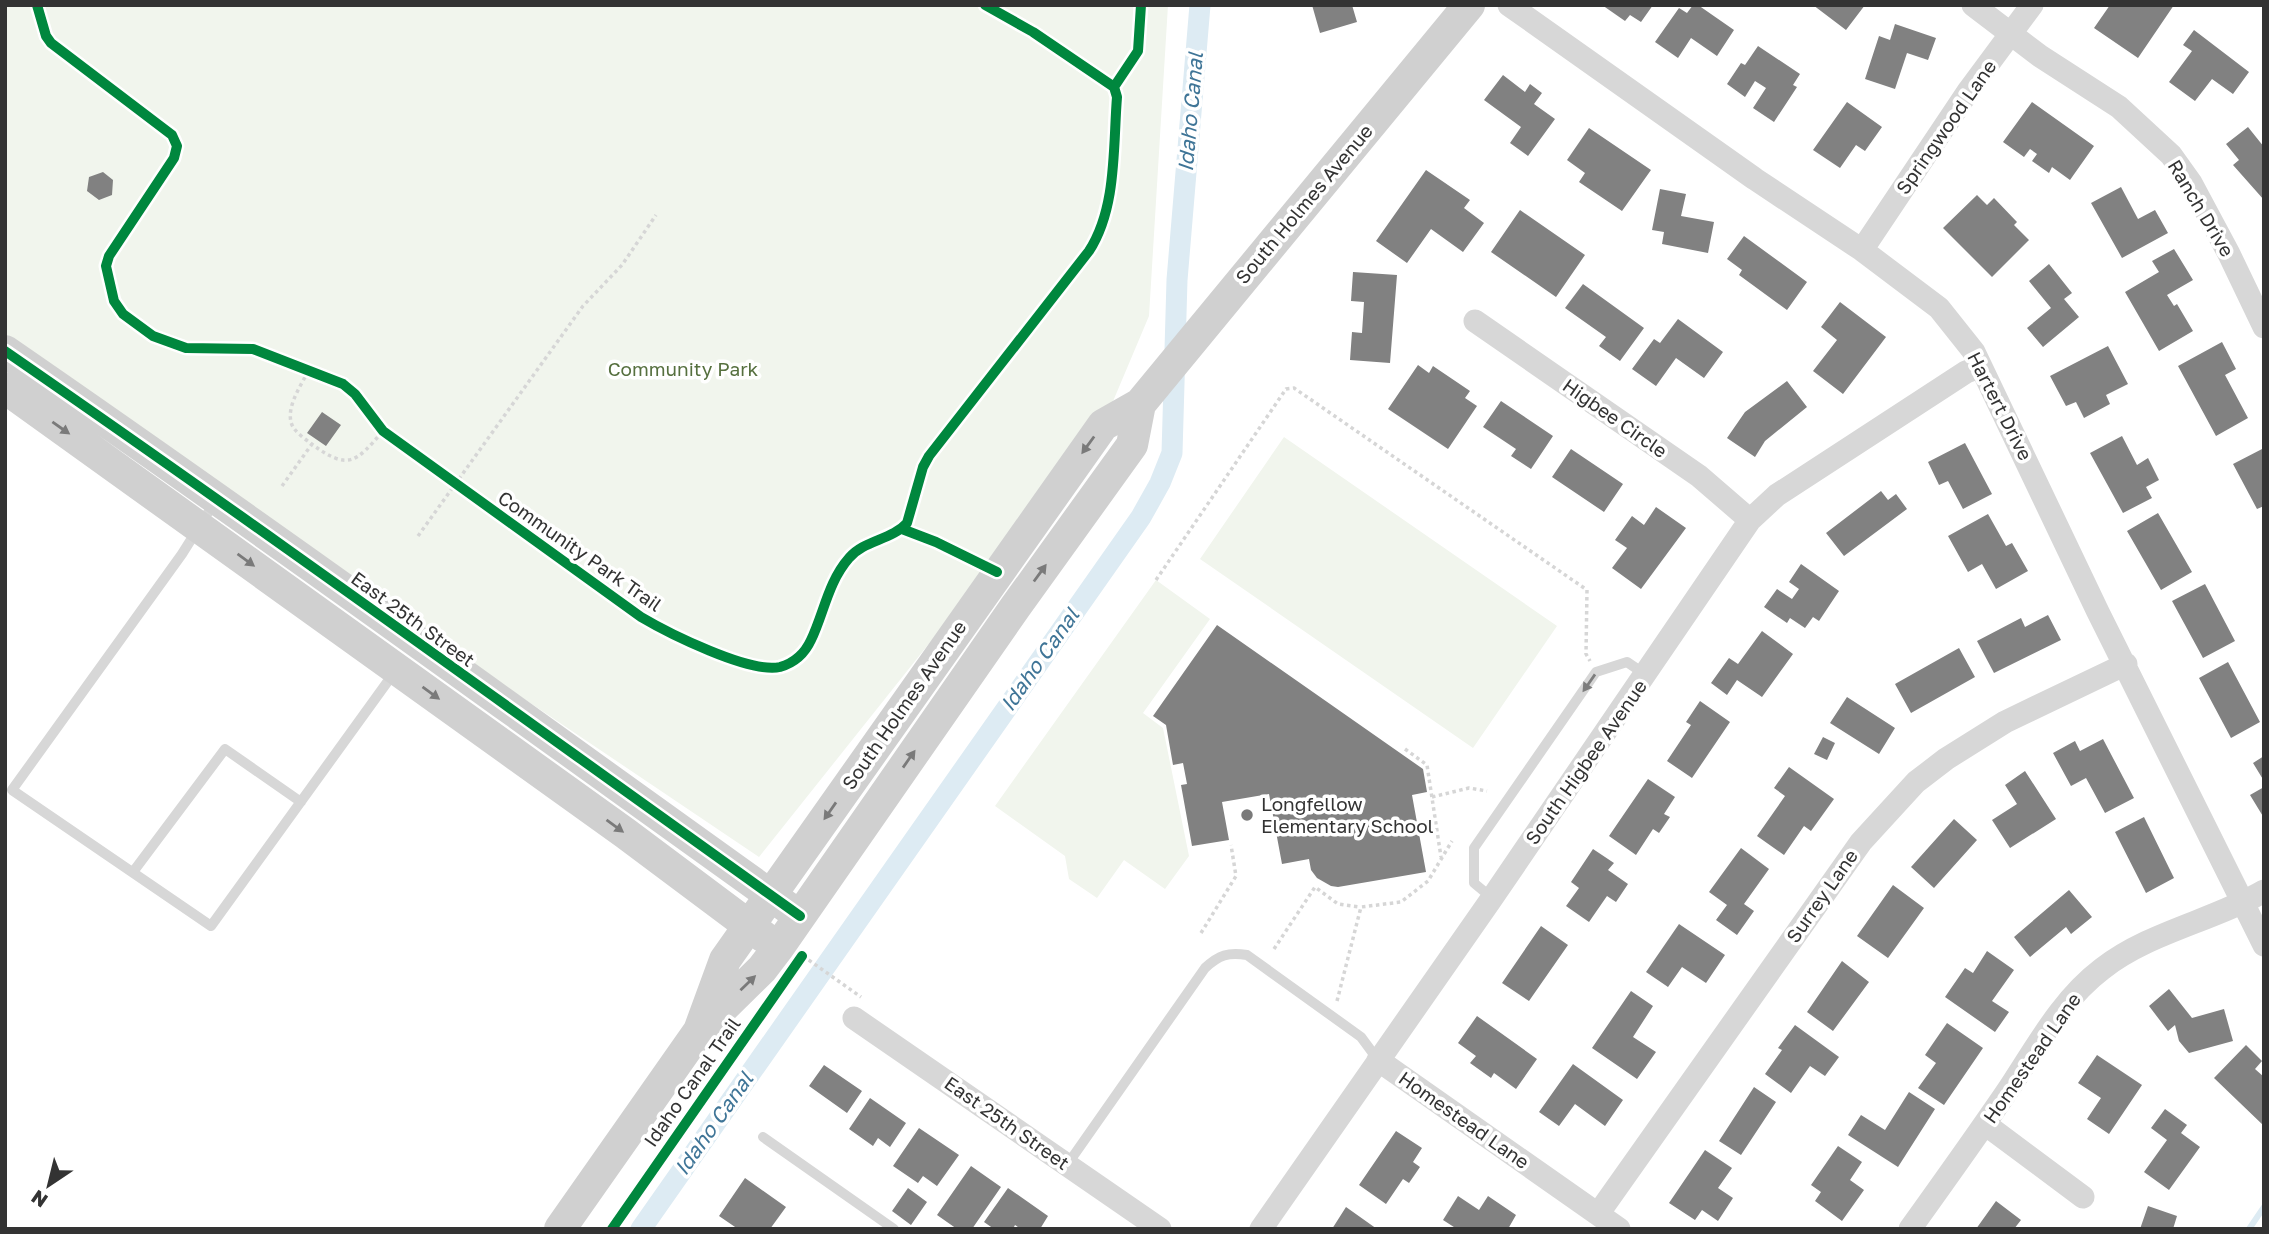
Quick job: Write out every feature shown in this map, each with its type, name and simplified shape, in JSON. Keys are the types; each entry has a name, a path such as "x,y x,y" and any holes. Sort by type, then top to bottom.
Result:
{"main road":[{"name":"South Holmes Avenue","path":"699,1031 725,960 1103,425 1140,404 1469,5"},
{"name":"East 25th Street","path":"5,351 217,498 407,656 749,926 795,957"},
{"name":"East 25th Street","path":"5,388 199,526 407,656 800,916"},
{"name":"South Holmes Avenue","path":"560,1229 699,1031 762,969 795,957 800,916 1132,445 1140,404"}],"street":[{"name":"Hartert Drive","path":"1509,5 1862,250 1939,308 1974,352 2098,612 2264,945"},
{"name":"Ranch Drive","path":"1973,5 2040,56 2119,107 2171,155 2191,183 2223,242 2264,327"},
{"name":"Springwood Lane","path":"1862,250 1969,90 2032,5"},
{"name":"Higbee Circle","path":"1475,321 1699,476 1750,520"},
{"name":"South Higbee Avenue","path":"1261,1229 1646,675 1750,520 1777,495 1966,372 1979,367"},
{"name":"Surrey Lane","path":"1598,1214 1861,842 1916,782 1946,759 2005,722 2126,664"},
{"name":"Homestead Lane","path":"1910,1229 2071,997 2102,969 2128,953 2243,903 2264,891"},
{"name":"East 25th Street","path":"858,1007 1067,1165 1160,1229"},
{"name":"Homestead Lane","path":"1378,1060 1619,1229"},
{"path":"1985,1124 2083,1197"}],"lane":[{"path":"217,498 182,554 12,790 211,926 407,656"},
{"path":"1492,898 1474,883 1474,848 1596,672 1628,662 1646,675"},
{"path":"133,872 225,748 301,802"},
{"path":"1067,1165 1205,968 1217,957 1230,953 1247,955 1361,1037 1378,1060"},
{"path":"763,1137 894,1229"}],"path":[{"path":"418,536 583,306 622,265 656,215"},
{"path":"320,375 303,369 291,406 291,423 298,433 337,461 347,461 364,453 380,427 394,439"},
{"path":"1156,580 1286,388 1294,388 1587,590 1586,654 1596,672"},
{"path":"282,486 312,444"},
{"path":"446,477 467,492"},
{"path":"1405,749 1427,765 1441,859"},
{"path":"1432,797 1469,788 1487,791"},
{"path":"1274,949 1315,887 1338,904 1360,907 1401,902 1428,881 1452,841"},
{"path":"1201,933 1236,876 1231,845"},
{"path":"1337,1001 1360,907"},
{"path":"795,957 843,985 858,1007"}],"green space":[{"name":"Community Park","path":"5,5 1168,5 1149,316 1103,425 759,857 5,349"},
{"path":"1284,437 1557,626 1473,748 1200,559"},
{"path":"1156,580 1210,619 1143,713 1163,728 1189,856 1165,889 1124,860 1097,898 1069,879 1065,856 995,806"}],"building":[{"path":"1312,5 1352,5 1357,22 1320,33"},
{"path":"1602,5 1653,5 1641,22 1630,15 1625,21"},
{"path":"1693,5 1698,5 1734,30 1717,56 1691,38 1678,58 1655,42 1679,8 1687,13"},
{"path":"1813,5 1865,5 1846,30"},
{"path":"2110,5 2174,5 2138,58 2094,28"},
{"path":"1895,24 1936,38 1928,60 1907,53 1895,89 1865,79 1879,36 1890,40"},
{"path":"2194,30 2249,72 2233,94 2212,79 2195,101 2169,82 2192,51 2183,45"},
{"path":"1758,46 1800,74 1793,85 1797,87 1774,122 1753,108 1766,88 1755,81 1745,97 1727,84 1741,63 1745,65"},
{"path":"1503,75 1525,92 1530,84 1542,93 1534,104 1555,119 1528,156 1510,143 1521,127 1484,100"},
{"path":"1847,102 1882,127 1865,151 1856,145 1840,168 1813,150"},
{"path":"2032,102 2094,146 2070,180 2052,167 2049,173 2032,161 2037,154 2030,149 2024,157 2003,142"},
{"path":"2248,127 2264,147 2264,200 2233,165 2239,160 2226,144"},
{"path":"1589,128 1651,170 1622,211 1579,182 1585,173 1567,160"},
{"path":"1426,170 1470,200 1464,208 1484,223 1463,252 1431,229 1407,263 1376,241"},
{"path":"103,172 113,180 112,195 99,200 87,191 89,177"},
{"path":"2121,187 2138,219 2155,210 2168,233 2122,258 2091,203"},
{"path":"1660,189 1686,194 1681,216 1714,222 1708,253 1662,244 1664,232 1652,230"},
{"path":"1977,195 1987,205 1994,198 2017,222 2014,225 2029,240 1992,277 1943,228"},
{"path":"1520,210 1585,255 1556,297 1491,252"},
{"path":"1744,236 1807,282 1787,310 1739,275 1742,270 1727,259"},
{"path":"2174,249 2193,280 2167,295 2174,306 2177,304 2193,331 2159,351 2125,292 2159,272 2152,261"},
{"path":"2049,264 2072,293 2064,299 2079,317 2043,347 2027,328 2051,308 2029,281"},
{"path":"1353,272 1397,275 1390,363 1350,360 1352,332 1362,333 1364,302 1351,301"},
{"path":"1583,284 1644,328 1620,361 1599,346 1606,337 1565,308"},
{"path":"1840,302 1886,337 1843,394 1813,371 1837,340 1821,327"},
{"path":"1678,319 1723,352 1704,378 1676,358 1656,386 1632,369 1654,339 1660,343"},
{"path":"2222,342 2236,369 2225,375 2248,418 2216,436 2178,366"},
{"path":"2108,346 2128,384 2106,395 2110,404 2084,418 2076,402 2066,406 2050,376"},
{"path":"1418,365 1429,373 1433,366 1470,391 1465,398 1477,406 1448,449 1388,409"},
{"path":"1787,381 1807,407 1765,441 1755,457 1727,438 1745,412"},
{"path":"1501,401 1553,436 1531,469 1511,456 1516,449 1483,427"},
{"path":"322,412 341,425 326,446 307,433"},
{"path":"2122,436 2137,465 2148,458 2159,480 2146,487 2152,498 2123,513 2090,453"},
{"path":"1965,443 1992,494 1963,509 1948,481 1939,485 1928,462"},
{"path":"2264,448 2264,506 2257,509 2233,464"},
{"path":"1571,449 1623,484 1604,512 1552,477"},
{"path":"1881,491 1888,500 1896,494 1907,509 1844,556 1826,533"},
{"path":"1656,507 1686,528 1641,589 1612,568 1627,548 1615,540 1632,516 1644,525"},
{"path":"2158,513 2192,572 2161,590 2127,531"},
{"path":"1988,514 2006,546 2012,543 2028,571 1996,589 1982,564 1968,572 1948,536"},
{"path":"1801,564 1839,591 1819,621 1813,617 1805,628 1790,618 1787,623 1764,607 1777,589 1792,599 1799,589 1789,582"},
{"path":"2205,584 2235,641 2203,658 2172,601"},
{"path":"2048,615 2061,640 1994,673 1977,641 2021,618 2025,627"},
{"path":"1217,625 1423,769 1427,792 1412,795 1426,872 1338,887 1317,878 1311,870 1309,859 1282,864 1269,794 1222,802 1229,840 1192,846 1181,785 1187,784 1183,763 1173,765 1166,725 1153,716"},
{"path":"1762,631 1793,654 1762,697 1737,680 1727,695 1711,683 1729,658 1738,664"},
{"path":"1959,648 1975,677 1911,713 1895,684"},
{"path":"2228,662 2260,722 2231,738 2199,678"},
{"path":"1847,697 1895,728 1879,754 1830,723"},
{"path":"1700,701 1730,722 1692,778 1667,761 1691,725 1686,722"},
{"path":"1823,737 1835,743 1827,760 1814,754"},
{"path":"2103,739 2134,798 2105,813 2086,778 2071,786 2053,753 2075,741 2080,751"},
{"path":"2264,756 2264,781 2253,763"},
{"path":"1789,767 1834,799 1811,831 1804,826 1784,855 1757,836 1785,796 1774,788"},
{"path":"2025,771 2056,819 2010,848 1992,820 2017,804 2005,785"},
{"path":"1648,779 1675,797 1664,814 1670,817 1659,833 1653,829 1636,855 1609,836"},
{"path":"2264,787 2264,818 2250,795"},
{"path":"2144,817 2174,878 2146,893 2115,832"},
{"path":"1954,819 1977,840 1934,888 1911,867"},
{"path":"1741,848 1769,869 1744,904 1754,911 1737,935 1716,920 1727,905 1709,892"},
{"path":"1593,849 1614,863 1608,870 1628,884 1616,902 1607,896 1589,922 1566,906 1579,888 1571,882"},
{"path":"1893,885 1924,908 1888,958 1857,936"},
{"path":"2069,890 2092,917 2071,934 2066,927 2030,957 2014,937"},
{"path":"1679,924 1725,955 1706,983 1682,967 1668,987 1646,972"},
{"path":"1541,926 1568,945 1529,1001 1502,983"},
{"path":"1987,951 2014,970 1992,1001 2009,1012 1995,1032 1945,997 1965,968 1973,973"},
{"path":"1842,961 1869,982 1833,1031 1807,1012"},
{"path":"2169,989 2192,1018 2224,1009 2233,1041 2189,1053 2179,1041 2175,1025 2168,1031 2149,1006"},
{"path":"1631,991 1653,1006 1633,1037 1656,1052 1637,1079 1592,1048"},
{"path":"1477,1016 1537,1059 1516,1089 1494,1073 1491,1078 1470,1063 1476,1056 1458,1043"},
{"path":"1947,1023 1983,1048 1944,1105 1918,1088 1936,1063 1925,1055"},
{"path":"1795,1025 1839,1057 1825,1076 1810,1066 1791,1093 1765,1074 1782,1050 1778,1048"},
{"path":"2246,1045 2262,1061 2255,1069 2264,1077 2264,1126 2214,1078"},
{"path":"2097,1055 2142,1085 2109,1134 2087,1119 2101,1098 2078,1083"},
{"path":"1573,1064 1623,1100 1605,1126 1575,1104 1559,1126 1539,1112"},
{"path":"824,1065 862,1091 847,1113 809,1086"},
{"path":"1754,1087 1776,1102 1741,1155 1719,1141"},
{"path":"1909,1092 1935,1109 1898,1167 1848,1135 1861,1115 1885,1130"},
{"path":"870,1098 906,1123 890,1147 878,1138 873,1146 849,1129"},
{"path":"2165,1109 2187,1125 2181,1133 2200,1147 2169,1190 2144,1172 2167,1140 2151,1128"},
{"path":"919,1128 959,1155 937,1186 923,1176 918,1183 893,1166"},
{"path":"1396,1131 1422,1148 1413,1162 1420,1167 1409,1183 1403,1179 1386,1204 1359,1185"},
{"path":"1838,1146 1862,1162 1850,1180 1864,1190 1842,1221 1815,1201 1821,1192 1811,1185"},
{"path":"1705,1150 1732,1168 1718,1188 1733,1198 1718,1221 1702,1210 1695,1220 1669,1203"},
{"path":"971,1166 1001,1187 972,1229 957,1229 937,1215"},
{"path":"745,1178 786,1207 770,1229 738,1229 719,1216"},
{"path":"908,1188 927,1202 911,1225 892,1211"},
{"path":"1008,1188 1048,1216 1040,1229 1021,1229 1015,1225 1013,1229 994,1229 984,1222"},
{"path":"1458,1196 1479,1210 1488,1196 1516,1215 1508,1229 1457,1229 1443,1220"},
{"path":"1996,1201 2021,1220 2014,1229 1976,1229"},
{"path":"2148,1206 2177,1216 2173,1229 2140,1229"},
{"path":"1346,1207 1377,1229 1332,1229"}],"waterway":[{"name":"Idaho Canal","path":"641,1229 1141,517 1160,483 1172,453 1177,280 1200,5"},
{"path":"2249,1229 2264,1207"}],"cycle path":[{"name":"Community Park Trail","path":"37,5 46,36 51,43 172,135 177,146 174,158 109,256 106,266 114,301 123,314 153,336 186,348 253,349 343,384 355,394 383,431 641,617 709,651 767,668 785,665 799,657 806,649 836,577 849,558 862,547 894,533 907,523 923,467 929,456 1089,251 1105,216 1114,156 1117,97 1114,87 1033,32 985,5"},
{"path":"1114,87 1138,51 1141,5"},
{"path":"5,351 800,916"},
{"path":"902,529 936,542 997,572"},
{"name":"Idaho Canal Trail","path":"612,1229 802,956"}],"place":[{"name":"Longfellow Elementary School","path":"1247,815"}]}
